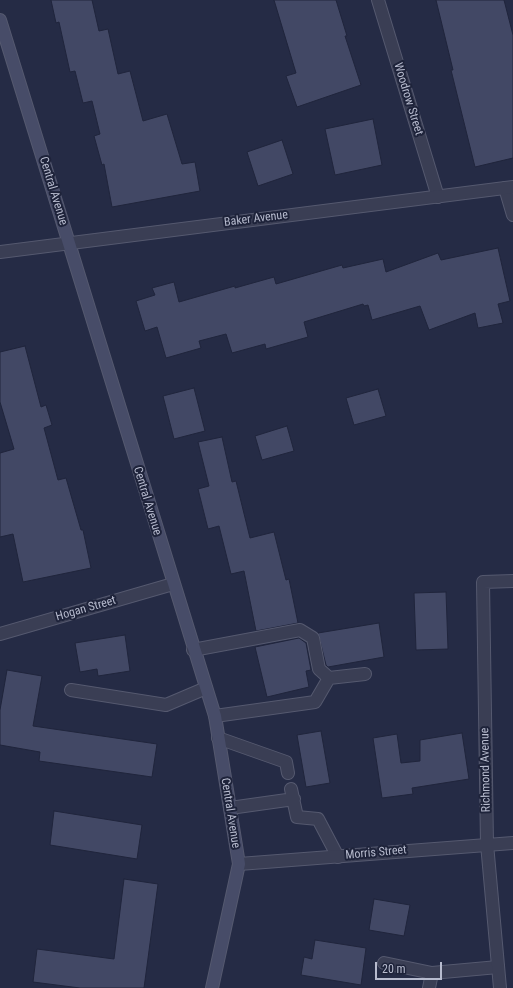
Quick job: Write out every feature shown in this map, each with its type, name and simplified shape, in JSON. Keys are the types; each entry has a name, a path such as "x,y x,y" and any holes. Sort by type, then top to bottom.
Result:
{"main road":[{"name":"Central Avenue","path":"0,20 215,716 238,864 212,988"}],"street":[{"name":"Woodrow Street","path":"378,0 438,197"},
{"name":"Baker Avenue","path":"0,252 509,188"},
{"path":"509,188 513,215"},
{"name":"Richmond Avenue","path":"500,988 488,844 483,582 513,581"},
{"name":"Hogan Street","path":"0,634 173,584"},
{"path":"194,650 300,630 313,638 318,669 330,678 365,674"},
{"path":"215,716 315,702 330,678"},
{"path":"71,690 166,705 206,688"},
{"path":"218,738 286,762 288,773"},
{"path":"230,808 292,794 297,817 318,819 338,857"},
{"name":"Morris Street","path":"238,864 513,843"},
{"path":"384,963 432,973 498,967"},
{"path":"429,988 432,973"}],"building":[{"path":"51,0 92,0 99,31 108,29 118,74 130,71 143,121 167,114 182,164 195,162 200,191 112,207 104,164 102,165 94,136 100,134 92,101 83,103 75,71 70,72 59,22 56,23"},
{"path":"274,0 336,0 347,36 345,36 361,85 297,107 286,76 296,73"},
{"path":"436,0 504,0 513,35 513,158 475,167 451,70 453,70"},
{"path":"373,119 382,165 335,175 325,129"},
{"path":"282,140 293,174 258,186 247,152"},
{"path":"498,248 510,301 498,304 503,323 478,328 475,313 429,330 420,306 372,320 368,305 364,306 363,304 304,322 308,337 266,349 265,344 232,353 226,334 199,341 201,348 166,358 157,327 145,331 136,301 155,295 152,288 174,282 179,302 235,286 235,288 274,277 276,284 342,265 343,268 383,259 386,272 438,253 441,260"},
{"path":"25,346 41,407 46,405 52,425 44,428 58,480 66,478 81,530 83,530 91,568 23,582 13,534 0,537 0,453 14,449 0,402 0,352"},
{"path":"194,388 205,431 174,439 163,396"},
{"path":"378,389 386,416 354,425 346,398"},
{"path":"287,426 294,451 262,460 255,436"},
{"path":"222,437 232,482 236,481 250,538 274,532 286,580 289,579 298,623 256,631 244,571 231,574 219,526 208,529 198,489 209,486 198,442"},
{"path":"446,592 448,649 416,650 414,593"},
{"path":"379,623 384,657 328,667 326,665 318,633"},
{"path":"125,635 130,671 98,676 97,669 80,672 75,643"},
{"path":"299,638 306,643 311,670 306,671 309,687 267,697 255,647"},
{"path":"7,670 42,676 33,726 157,744 152,777 39,761 40,752 0,745 0,710"},
{"path":"321,731 330,783 306,787 297,735"},
{"path":"462,733 469,779 412,788 413,794 382,798 373,738 397,734 401,763 420,761 420,740"},
{"path":"54,811 142,825 137,859 50,845"},
{"path":"124,879 158,884 144,988 80,988 33,982 37,949 114,959"},
{"path":"374,899 410,905 404,936 369,930"},
{"path":"315,940 366,948 361,985 301,975 304,957 312,959"}]}
